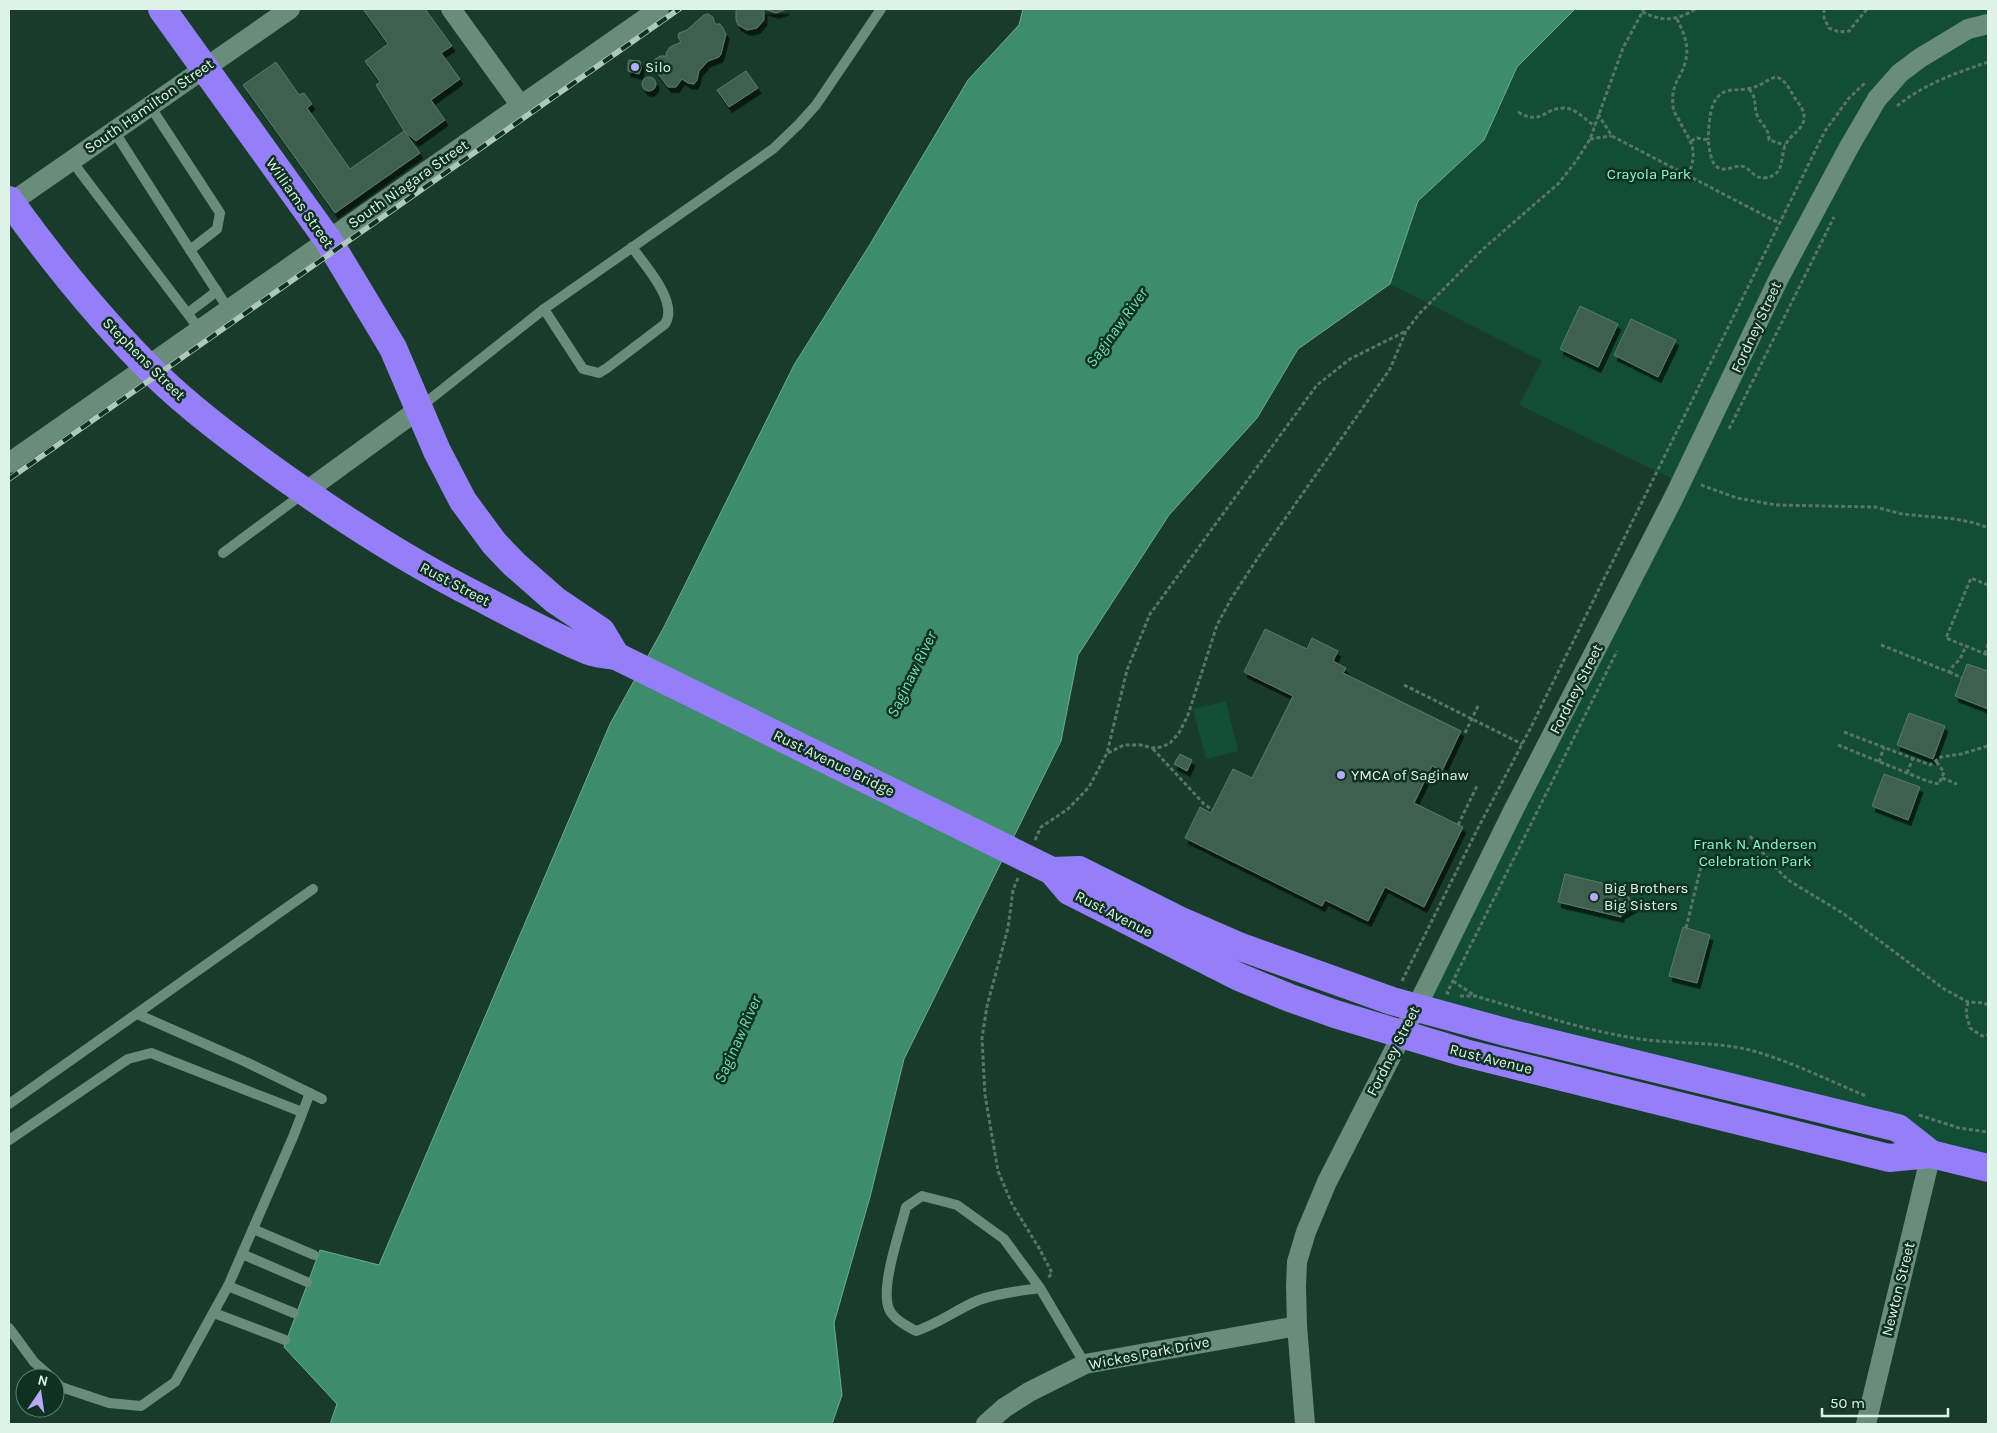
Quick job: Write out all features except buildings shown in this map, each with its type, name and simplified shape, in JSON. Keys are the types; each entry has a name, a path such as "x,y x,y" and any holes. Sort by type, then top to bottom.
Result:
{"highway":[{"name":"Williams Street","path":"162,9 328,240 393,348 437,451 463,501 494,543 514,564 555,600 600,631 616,656"},
{"name":"Stephens Street","path":"9,202 70,281 148,367 214,425 305,492"},
{"name":"Rust Street","path":"305,492 392,550 458,586 590,652 616,656"},
{"name":"Rust Avenue Bridge","path":"616,656 1052,871"},
{"name":"Rust Avenue","path":"1052,871 1079,870 1179,920 1241,947 1347,986 1415,1008 1509,1033 1898,1128 1931,1154"},
{"name":"Rust Avenue","path":"1052,871 1069,891 1239,977 1335,1014 1465,1053 1889,1158 1931,1154 1988,1168"}],"street":[{"name":"South Hamilton Street","path":"9,202 290,9"},
{"path":"451,9 520,106"},
{"name":"South Niagara Street","path":"9,462 132,375 148,367 659,9"},
{"name":"Fordney Street","path":"1305,1424 1297,1326 1297,1262 1306,1232 1326,1182 1674,497 1780,276 1872,107 1900,73 1920,58 1968,30 1988,24"},
{"path":"305,492 418,409"},
{"name":"Newton Street","path":"1866,1424 1931,1154"},
{"name":"Wickes Park Drive","path":"986,1424 1004,1408 1029,1392 1085,1364 1297,1326"}],"lane":[{"path":"418,409 544,309 772,149 816,105 881,9"},
{"path":"150,106 220,213 217,229 190,250"},
{"path":"114,131 229,310"},
{"path":"71,160 200,330"},
{"path":"544,309 584,369 599,373 607,368 665,324 669,318 670,311 667,299 632,247"},
{"path":"188,313 217,291"},
{"path":"223,553 305,492"},
{"path":"9,1104 313,889"},
{"path":"137,1014 246,1062 322,1099"},
{"path":"9,1140 128,1059 151,1053 302,1112"},
{"path":"65,1388 109,1403 141,1406 175,1382 228,1286 310,1093"},
{"path":"1040,1288 979,1300 936,1324 916,1331 898,1320 890,1310 886,1288 906,1207 922,1196 957,1205 1004,1239 1040,1288 1085,1364"},
{"path":"253,1229 314,1255"},
{"path":"242,1254 307,1282"},
{"path":"228,1286 294,1313"},
{"path":"214,1312 285,1340"},
{"path":"9,1328 34,1362 41,1368"}],"path":[{"path":"1107,753 1124,745 1141,745 1153,748 1170,744 1188,715 1217,625 1231,599 1390,369 1406,331 1420,313 1484,249 1559,182 1577,160 1590,139 1622,48 1643,10 1656,18 1677,18 1696,9"},
{"path":"1824,9 1824,18 1829,28 1839,32 1849,31 1867,9"},
{"path":"1677,18 1686,36 1687,52 1685,64 1676,80 1673,92 1673,108 1691,142 1694,161 1688,176"},
{"path":"1894,110 1899,104 1929,85 1988,62"},
{"path":"1770,78 1778,78 1787,83 1803,111 1804,117 1800,129 1785,145 1780,169 1773,175 1764,178 1756,176 1745,167 1739,166 1723,169 1717,167 1711,158 1708,140 1714,101 1730,90 1748,89 1770,78"},
{"path":"1401,983 1522,744 1825,131 1849,98 1868,80"},
{"path":"1748,89 1756,98 1756,113 1769,132 1769,140 1785,145"},
{"path":"1518,112 1528,118 1541,117 1551,111 1564,108 1575,111 1595,126"},
{"path":"1598,114 1612,136 1779,223"},
{"path":"1590,139 1612,136"},
{"path":"1691,142 1697,138 1708,140"},
{"path":"1726,436 1808,273 1837,210"},
{"path":"1033,845 1041,827 1068,809 1089,787 1107,753 1127,670 1150,614 1317,385 1350,359 1406,331"},
{"path":"1698,491 1705,476"},
{"path":"1701,485 1737,498 1770,504 1875,507 1902,514 1962,520 1988,528"},
{"path":"1988,585 1971,578 1946,638 1986,654 1988,644"},
{"path":"1881,645 1962,678"},
{"path":"1949,672 1960,659 1966,646"},
{"path":"1618,650 1447,993 1475,996 1596,1030 1647,1040 1747,1049 1788,1062 1867,1096"},
{"path":"1404,685 1522,744"},
{"path":"1465,733 1479,704"},
{"path":"1844,732 1930,765 1941,757 1961,754 1988,746"},
{"path":"1838,745 1939,784 1944,772 1935,760"},
{"path":"1879,762 1884,747"},
{"path":"1153,748 1204,804 1213,810"},
{"path":"1908,773 1913,758"},
{"path":"1942,778 1957,784"},
{"path":"1458,825 1477,786"},
{"path":"1750,836 1771,863 1788,880 1844,914 1944,989 1968,1002 1988,1005"},
{"path":"1686,928 1706,846"},
{"path":"1021,872 1013,890 1008,928 987,1006 982,1038 985,1095 998,1171 1012,1204 1040,1248 1052,1273 1040,1288"},
{"path":"1453,981 1475,996"},
{"path":"1968,1002 1966,1013 1970,1028 1982,1036 1988,1035"},
{"path":"1911,1112 1959,1128 1988,1132"}],"green space":[{"name":"Frank N. Andersen Celebration Park","path":"1575,9 1988,9 1988,1168 1898,1128 1415,1008 1681,483 1519,405 1542,361 1390,284 1418,201 1484,140 1517,67"},
{"path":"1226,701 1238,751 1206,759 1193,709"}],"water":[{"name":"Saginaw River","path":"1023,9 1575,9 1517,67 1484,140 1418,201 1390,284 1298,349 1257,418 1169,515 1078,655 1061,741 904,1059 870,1197 834,1323 842,1395 832,1424 330,1424 337,1404 284,1347 320,1250 379,1265 610,724 664,627 794,365 869,246 968,80 1019,25"}],"railway":[{"path":"9,479 679,9"}],"place":[{"name":"Silo","path":"635,67"},
{"name":"YMCA of Saginaw","path":"1341,775"},
{"name":"Big Brothers Big Sisters","path":"1594,897"}],"park label":[{"name":"Crayola Park","path":"1649,174"}]}
